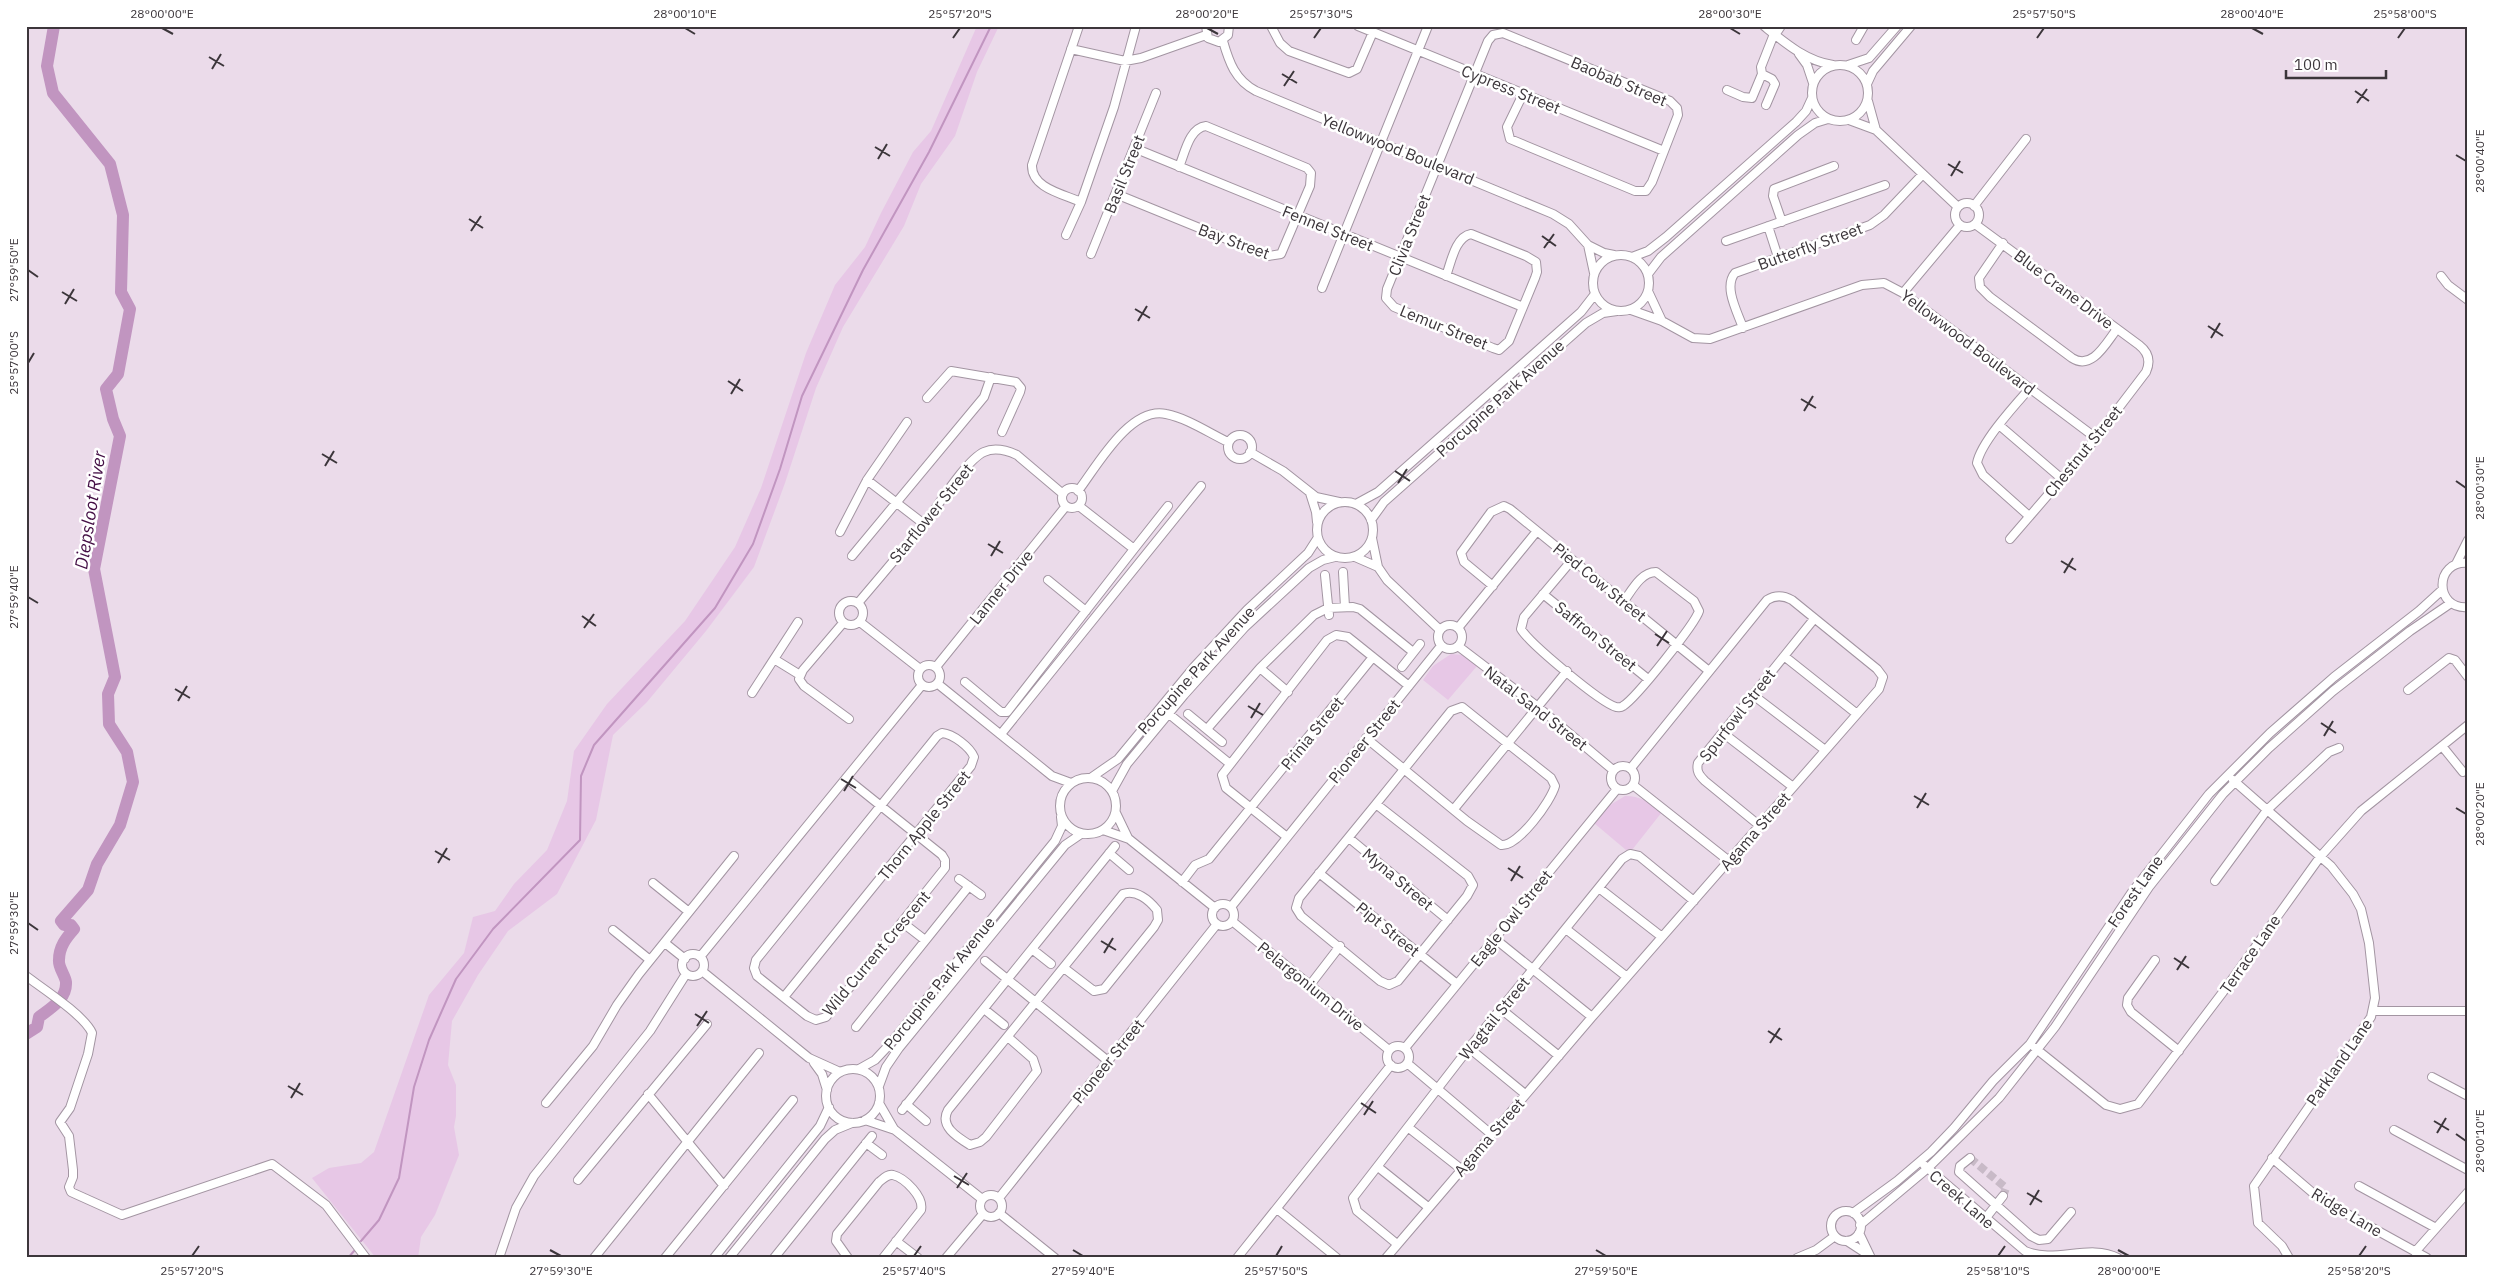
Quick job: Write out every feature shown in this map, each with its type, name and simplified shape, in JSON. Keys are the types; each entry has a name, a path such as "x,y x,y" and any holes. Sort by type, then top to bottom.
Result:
{"street":[{"path":"1079,26 1032,165 1032,172 1037,182 1080,202"},
{"path":"1066,235 1080,202 1114,107 1136,26"},
{"path":"1271,26 1280,43 1289,51 1349,73 1357,69 1373,32"},
{"name":"Cypress Street","path":"1358,26 1664,150"},
{"path":"1322,288 1428,26"},
{"path":"1764,26 1798,52 1819,63 1848,66 1860,72 1867,84 1868,100 1876,130"},
{"path":"1727,90 1743,97 1752,98 1762,74 1761,67 1774,34 1781,26"},
{"path":"1856,40 1864,26"},
{"path":"1848,66 1869,58 1897,26"},
{"path":"1867,84 1873,70 1911,26"},
{"path":"1071,49 1125,61 1140,58 1206,30 1215,42 1223,41 1228,35 1230,27"},
{"name":"Baobab Street","path":"1490,37 1496,33 1503,33 1670,101 1677,108 1678,115 1646,191 1635,192 1510,139 1507,127 1523,94"},
{"name":"Clivia Street","path":"1386,294 1490,37"},
{"name":"Yellowwood Boulevard","path":"1223,41 1232,69 1250,88 1553,214 1569,224 1588,245 1604,253 1614,255"},
{"path":"1632,257 1653,248 1796,122 1806,110 1812,98 1813,83 1807,65 1798,52"},
{"path":"1813,83 1818,75 1833,65"},
{"path":"1762,74 1772,79 1775,84 1766,105"},
{"name":"Basil Street","path":"1092,254 1156,93"},
{"path":"1812,98 1819,112 1828,119"},
{"path":"1849,120 1861,112 1868,100"},
{"path":"1648,274 1661,257 1798,135 1815,123 1828,119 1849,120 1866,124 1876,130 1958,207"},
{"name":"Bay Street","path":"1116,194 1273,257 1282,254 1310,186 1311,173 1307,168 1206,126 1200,126 1193,133 1179,167"},
{"path":"1974,206 2026,139"},
{"name":"Fennel Street","path":"1134,148 1523,307"},
{"path":"1782,222 1772,196 1774,189 1834,166"},
{"name":"Butterfly Street","path":"1743,328 1730,290 1732,276 1739,271 1874,222 1923,174"},
{"path":"1726,241 1885,185"},
{"path":"1964,204 1974,206 1979,214 1976,224 1966,227 1960,225 1955,217 1958,207 1964,204"},
{"name":"Blue Crane Drive","path":"1976,224 2143,349 2148,360"},
{"path":"1904,293 1960,225"},
{"path":"1768,226 1778,257"},
{"name":"Lemur Street","path":"1386,294 1388,302 1394,307 1499,350 1509,341 1537,272 1536,262 1526,256 1471,234 1462,238 1446,276"},
{"path":"2003,243 1979,278 1978,282 1983,291 2072,358 2082,362 2092,360 2117,329"},
{"path":"1588,245 1594,273"},
{"path":"1648,291 1642,302 1631,310 1617,311 1604,306 1595,294 1592,280 1594,273 1606,259 1614,255 1632,257 1639,261 1648,274 1648,291 1662,321"},
{"path":"2441,276 2448,285 2468,300"},
{"name":"Yellowwood Boulevard","path":"1631,310 1662,321 1685,335 1700,339 1710,339 1869,283 1884,283 1904,293 2096,438"},
{"name":"Porcupine Park Avenue","path":"1356,504 1378,492 1581,312 1595,294"},
{"name":"Porcupine Park Avenue","path":"1371,520 1384,502 1586,323 1603,313 1617,311"},
{"name":"Chestnut Street","path":"2010,539 2096,438 2146,372 2148,360"},
{"path":"927,398 951,371 1016,382 1021,388 1002,432"},
{"path":"852,556 984,397 991,377"},
{"path":"2030,388 1999,425 1979,456 1977,467 1983,475 2030,516"},
{"path":"1078,490 1126,428 1147,415 1160,413 1172,415 1228,442"},
{"path":"840,532 867,480 906,422"},
{"path":"1999,425 2062,479"},
{"path":"1237,435 1245,436 1252,444 1250,452 1242,458 1235,458 1228,450 1228,442 1237,435"},
{"name":"Starflower Street","path":"858,603 924,524 971,463 983,453 991,450 1008,451 1017,455 1064,494"},
{"path":"1250,452 1283,471 1310,493 1332,502 1356,504 1362,508 1371,520 1372,537 1378,567"},
{"path":"867,480 924,524"},
{"path":"1001,734 1201,486"},
{"path":"1078,490 1068,489 1062,500 1066,506 1072,508 1079,506"},
{"path":"1078,490 1082,496 1079,506"},
{"path":"1310,493 1316,512 1317,539 1324,550 1335,557 1355,557 1378,567 1400,594 1440,630"},
{"path":"1317,523 1326,509 1340,502"},
{"name":"Lanner Drive","path":"936,668 1066,506"},
{"path":"1079,506 1134,549"},
{"path":"965,682 1001,712 1006,712 1168,506"},
{"name":"Pied Cow Street","path":"1493,586 1464,562 1461,553 1491,512 1500,507 1510,509 1709,671"},
{"path":"1458,628 1537,531"},
{"path":"1355,557 1367,548 1372,537"},
{"name":"Porcupine Park Avenue","path":"1092,778 1118,759 1206,654 1248,610 1308,553 1317,539"},
{"path":"2467,608 2451,603 2442,590 2444,574 2456,564 2468,540"},
{"name":"Porcupine Park Avenue","path":"1112,791 1127,764 1215,660 1280,594 1316,563 1335,557"},
{"path":"1572,560 1524,618 1521,629 1528,638 1567,671 1616,707 1625,705 1676,644 1697,616 1698,606 1656,572 1652,572 1643,578 1624,601"},
{"path":"2456,564 2468,563"},
{"path":"1343,572 1345,607"},
{"path":"1326,575 1328,612"},
{"path":"1048,580 1086,610"},
{"name":"Forest Lane","path":"1853,1214 1920,1161 1954,1128 1993,1081 2030,1044 2132,892 2192,814 2270,733 2334,676 2419,611 2442,590"},
{"name":"Saffron Street","path":"1544,594 1648,678"},
{"name":"Agama Street","path":"1386,1258 1525,1094 1879,689 1883,682 1881,674 1787,598 1772,597 1767,600 1631,768"},
{"path":"852,600 858,603 864,612 860,622 854,625 844,623 838,614 842,604 852,600"},
{"name":"Forest Lane","path":"1860,1229 1982,1116 2038,1050 2149,887 2206,814 2269,748 2333,691 2417,626 2451,603"},
{"path":"1207,729 1260,668 1314,616 1345,607 1360,609 1413,652"},
{"name":"Spurfowl Street","path":"1760,826 1705,781 1698,772 1698,763 1814,618"},
{"path":"752,693 798,622"},
{"path":"860,622 920,669"},
{"path":"800,675 844,623"},
{"path":"1446,625 1458,628 1462,635 1458,646 1447,650 1441,646 1437,638 1440,630 1446,625"},
{"path":"1287,837 1223,784 1222,775 1229,763 1288,692 1331,636 1343,634 1409,686"},
{"path":"1402,667 1420,644"},
{"name":"Pioneer Street","path":"1230,907 1441,646"},
{"name":"Natal Sand Street","path":"1458,646 1538,708 1613,770"},
{"path":"1784,656 1857,714"},
{"name":"Prinia Street","path":"1182,882 1195,865 1209,859 1373,657"},
{"path":"2408,690 2450,658 2455,660 2468,676"},
{"path":"774,659 800,675 804,686 849,719"},
{"path":"926,665 936,668 940,673 938,684 932,687 922,685 918,679 920,669 926,665"},
{"path":"1260,668 1288,692"},
{"path":"1454,809 1567,671"},
{"path":"938,684 1052,776 1071,783"},
{"path":"700,957 922,685"},
{"path":"1753,695 1825,750"},
{"path":"1366,738 1404,768 1454,809 1501,845 1506,846 1516,840 1550,799 1555,786 1551,778 1467,710 1457,708 1451,710 1404,768 1349,838 1299,898 1296,908 1301,916 1340,946 1380,981 1389,985 1398,981 1448,920 1471,890 1471,880 1376,804"},
{"path":"1169,714 1229,763"},
{"path":"1188,714 1222,742"},
{"name":"Terrace Lane","path":"2030,1044 2106,1106 2120,1109 2132,1107 2144,1099 2320,856 2361,811 2468,725"},
{"name":"Thorn Apple Street","path":"784,997 971,766 974,757 972,752 950,735 942,733 881,806"},
{"path":"1723,733 1793,787"},
{"path":"2442,746 2463,772"},
{"path":"2215,881 2267,810 2329,752 2340,748"},
{"path":"1621,765 1631,768 1636,777 1633,785 1627,790 1617,789 1611,782 1613,770 1621,765"},
{"path":"1052,776 1061,795"},
{"name":"Parkland Lane","path":"2228,776 2320,856 2342,879 2361,909 2369,943 2375,998 2373,1011 2366,1026 2257,1179 2253,1191 2260,1227 2282,1246 2289,1258"},
{"path":"1116,814 1103,830 1095,833 1081,834 1069,828 1061,817 1059,810 1061,795 1071,783 1085,777 1107,785 1116,800 1116,814 1129,839"},
{"name":"Wild Current Crescent","path":"846,778 881,806 916,835 942,855 945,860 945,868 903,923 826,1017 821,1020 811,1019 757,976 754,964 881,806"},
{"path":"1633,785 1729,861"},
{"name":"Eagle Owl Street","path":"1405,1048 1617,789"},
{"name":"Porcupine Park Avenue","path":"859,1069 875,1060 890,1044 1054,841 1062,826 1061,817"},
{"path":"1103,830 1129,839 1215,908"},
{"name":"Porcupine Park Avenue","path":"878,1086 886,1067 899,1048 1065,846 1081,834"},
{"name":"Myna Street","path":"1349,838 1448,920"},
{"path":"926,1121 904,1107 1115,846"},
{"path":"1109,853 1129,870"},
{"name":"Wagtail Street","path":"1398,1244 1357,1211 1353,1203 1356,1194 1409,1128 1469,1048 1625,856 1634,854 1694,901"},
{"path":"546,1103 593,1046 617,1005 650,960 734,856"},
{"name":"Pipt Street","path":"1319,873 1457,984"},
{"path":"959,879 981,895"},
{"path":"653,883 689,912"},
{"path":"856,1027 969,886"},
{"path":"1599,888 1662,937"},
{"path":"1008,1038 1034,1059 1037,1071 982,1140 970,1145 946,1126 945,1115 1123,894 1128,892 1136,893 1157,910 1158,920 1154,927 1104,989 1094,991 1064,968"},
{"path":"1224,904 1234,912 1232,921 1227,926 1217,924 1212,918 1215,908 1224,904"},
{"name":"Pelargonium Drive","path":"1232,921 1389,1050"},
{"path":"903,923 925,940"},
{"name":"Pioneer Street","path":"998,1198 1217,924"},
{"path":"1566,929 1627,977"},
{"path":"613,930 650,960"},
{"path":"1494,938 1534,968 1592,1017"},
{"path":"665,943 684,959"},
{"path":"1310,985 1340,946"},
{"path":"1032,949 1051,964"},
{"path":"692,955 700,957 703,961 702,972 694,976 686,974 682,967 684,959 692,955"},
{"path":"2155,960 2128,998 2127,1005 2131,1012 2179,1051"},
{"path":"985,961 1108,1061"},
{"path":"702,972 809,1058 822,1074 827,1090 829,1107 836,1116 852,1123"},
{"path":"499,1258 516,1208 534,1176 650,1031 686,974"},
{"path":"26,976 62,1003 87,1026 92,1035 88,1054 70,1108 60,1122 69,1136 74,1173 69,1187 71,1192 122,1215 272,1164 326,1205 366,1258"},
{"path":"1501,1008 1559,1056"},
{"path":"984,1009 1004,1024"},
{"path":"2373,1011 2468,1011"},
{"path":"578,1180 707,1024"},
{"path":"1394,1046 1405,1048 1409,1055 1407,1063 1396,1067 1391,1065 1387,1058 1389,1050 1394,1046"},
{"path":"1469,1048 1525,1094"},
{"path":"594,1258 759,1054"},
{"path":"809,1058 840,1072"},
{"path":"1407,1063 1491,1134"},
{"path":"1237,1258 1391,1065"},
{"path":"827,1090 834,1077 840,1072 859,1069 871,1075 878,1086 879,1103 894,1130"},
{"path":"2432,1077 2468,1096"},
{"path":"648,1094 724,1186"},
{"path":"665,1258 793,1100"},
{"path":"729,1258 825,1139 835,1130 865,1120 875,1112 879,1103"},
{"path":"714,1258 820,1126 829,1107"},
{"path":"865,1120 894,1130 982,1199"},
{"path":"1409,1128 1461,1169"},
{"path":"2394,1130 2468,1170"},
{"path":"774,1258 872,1136"},
{"path":"866,1144 882,1155"},
{"path":"1970,1158 1960,1166 1959,1172 1996,1207 2031,1236 2043,1241 2051,1237 2071,1212"},
{"name":"Ridge Lane","path":"2272,1158 2320,1199 2427,1258"},
{"name":"Creek Lane","path":"1920,1161 2030,1256 2105,1253 2118,1258"},
{"path":"1378,1167 1428,1207"},
{"path":"848,1258 836,1241 837,1234 879,1182 887,1175 894,1175 919,1195 922,1204 921,1210 883,1258"},
{"path":"2359,1186 2436,1228"},
{"path":"2415,1252 2468,1192"},
{"path":"988,1195 998,1198 1002,1204 999,1213 990,1217 983,1214 980,1208 982,1199 988,1195"},
{"path":"1985,1219 2003,1196"},
{"path":"1277,1209 1338,1258"},
{"path":"1842,1212 1853,1214 1858,1218 1870,1257 1847,1241 1835,1236 1831,1225 1834,1217 1842,1212"},
{"path":"999,1213 1055,1258"},
{"path":"946,1258 983,1214"},
{"path":"1847,1241 1860,1229"},
{"path":"1797,1258 1816,1250 1835,1236"},
{"path":"896,1241 918,1258"}],"shaded area":[{"path":"977,26 999,26 977,72 955,136 921,184 904,226 843,327 816,388 785,483 754,567 706,631 647,702 613,735 596,820 557,894 508,931 478,975 452,1021 448,1065 456,1085 454,1127 459,1155 435,1215 421,1237 418,1258 376,1258 312,1178 329,1168 361,1163 374,1152 429,995 464,953 473,917 495,911 514,884 547,850 567,801 574,751 607,704 685,621 735,547 761,488 806,353 835,285 865,247 913,152 931,131"},
{"path":"1451,654 1463,655 1477,666 1448,700 1423,680 1433,666"},
{"path":"1625,796 1645,800 1662,812 1632,850 1626,850 1594,823 1605,808"}],"waterway":[{"name":"Diepsloot River","path":"26,1034 37,1027 39,1017 53,1006 64,993 66,982 59,963 59,955 68,936 74,929 71,925 64,925 61,921 88,890 97,864 120,825 133,782 127,752 109,724 108,694 115,677 94,569 120,436 113,419 106,389 118,374 130,309 121,292 123,215 110,164 53,93 47,66 54,26"},
{"path":"361,1241 379,1220 399,1178 414,1087 429,1040 456,979 493,929 580,840 581,776 594,745 715,608 753,544 780,469 802,396 863,270 929,152 991,26"},
{"path":"348,1258 354,1251"}],"tunnel":[{"path":"1970,1158 2006,1188 2003,1196"}]}
